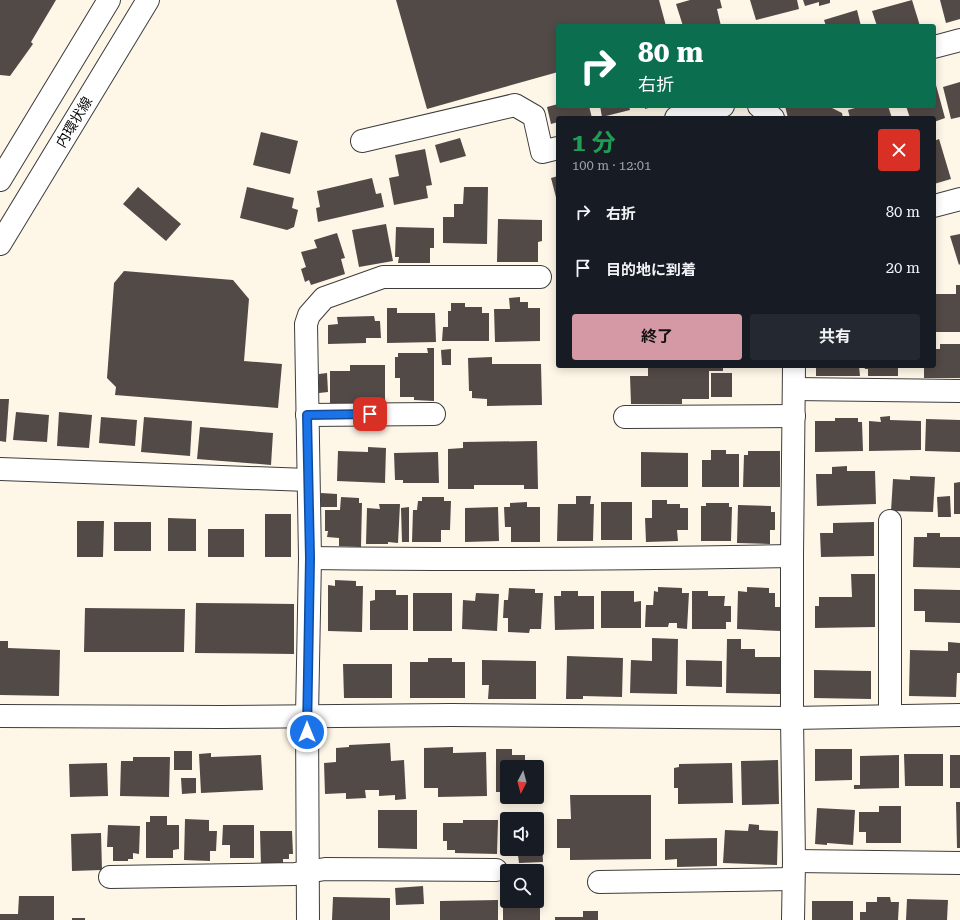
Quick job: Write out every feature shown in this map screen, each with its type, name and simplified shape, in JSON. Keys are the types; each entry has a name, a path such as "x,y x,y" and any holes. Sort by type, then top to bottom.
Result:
{"street":[{"path":"0,180 109,0"},
{"name":"内環状線","path":"0,244 148,0"},
{"path":"936,46 960,40"},
{"path":"362,140 515,105 534,116 542,152 556,148"},
{"path":"684,116 715,108"},
{"path":"761,108 771,116"},
{"path":"936,205 960,199"},
{"path":"308,920 307,716 310,558 306,324 309,316 324,298 384,277 540,277"},
{"path":"793,920 792,556 794,368"},
{"path":"794,389 960,391"},
{"path":"307,415 434,414"},
{"path":"625,417 794,416"},
{"path":"0,469 308,480"},
{"path":"890,521 890,716"},
{"path":"310,558 484,560 792,556"},
{"path":"0,716 221,718 459,715 792,718 960,715"},
{"path":"599,882 794,870 960,863"},
{"path":"110,877 295,874 325,869 496,870"}],"building":[{"path":"0,0 56,0 31,42 33,44 10,76 0,75"},
{"path":"396,0 659,0 665,24 556,24 556,73 427,109"},
{"path":"690,0 720,0 722,8 717,9 721,24 682,24 676,4"},
{"path":"750,0 797,0 799,9 756,20"},
{"path":"803,0 830,0 830,3 819,6 819,2 805,6"},
{"path":"912,0 919,24 876,24 872,11"},
{"path":"940,0 960,0 960,19 946,23"},
{"path":"857,10 860,24 825,24 824,20"},
{"path":"960,82 960,117 951,119 943,87"},
{"path":"936,85 945,118 936,121 936,116 909,116 907,108 936,108"},
{"path":"556,105 556,108 590,108 592,116 556,116 556,123 551,124 547,107"},
{"path":"600,108 630,108 630,110 602,116"},
{"path":"786,108 832,108 842,113 843,116 788,116"},
{"path":"855,108 889,108 891,116 850,116 848,110"},
{"path":"261,132 298,141 290,174 253,165"},
{"path":"460,138 466,156 440,163 435,145"},
{"path":"939,139 951,179 936,183 936,140"},
{"path":"425,149 432,185 426,186 428,198 394,205 389,178 399,176 395,155"},
{"path":"556,177 556,197 551,178"},
{"path":"372,178 376,194 381,193 384,207 318,222 316,208 320,207 317,191"},
{"path":"138,187 181,224 166,241 123,204"},
{"path":"247,187 294,198 292,208 298,210 294,227 287,230 240,218"},
{"path":"464,187 488,187 487,244 443,243 443,217 454,217 454,204 463,204"},
{"path":"498,219 542,220 542,241 538,242 538,262 497,262"},
{"path":"386,224 393,261 359,267 352,230"},
{"path":"396,227 434,228 434,248 430,248 430,263 398,263 399,257 395,257"},
{"path":"337,233 345,258 341,259 345,274 311,285 309,280 305,282 301,269 306,267 301,252 317,248 314,240"},
{"path":"960,234 960,264 959,265 950,236"},
{"path":"124,271 233,280 249,299 244,361 282,364 278,408 115,395 116,387 107,378 114,283"},
{"path":"956,285 960,285 960,332 936,332 936,294 956,294"},
{"path":"520,297 520,302 528,302 528,308 540,308 540,341 495,342 494,309 510,309 509,298"},
{"path":"451,303 465,303 465,307 482,307 482,313 489,313 489,341 442,341 443,327 448,327 448,311 451,311"},
{"path":"387,308 397,308 397,313 435,313 436,342 387,343"},
{"path":"374,316 375,321 380,321 381,338 366,338 366,343 328,344 328,325 338,324 337,317"},
{"path":"940,344 960,344 960,378 924,378 924,368 936,368 936,349 940,349"},
{"path":"427,348 434,348 434,401 414,400 414,397 400,397 400,378 395,378 395,357 398,357 398,353 428,353"},
{"path":"451,349 451,365 442,365 441,350"},
{"path":"492,357 492,364 541,364 542,405 487,406 487,399 472,398 472,391 469,391 468,358"},
{"path":"350,365 385,365 385,404 330,403 330,371 350,371"},
{"path":"648,368 723,368 723,371 709,371 709,399 682,399 682,404 631,404 630,376 648,376"},
{"path":"816,368 859,368 860,376 816,376"},
{"path":"898,368 898,376 868,376 868,369 865,369"},
{"path":"327,373 328,392 319,393 319,374"},
{"path":"711,373 732,373 732,397 711,397"},
{"path":"0,399 9,399 6,442 0,441"},
{"path":"16,412 49,415 47,442 13,440"},
{"path":"59,412 92,415 89,448 57,446"},
{"path":"890,416 890,420 921,421 921,450 869,451 869,421 881,422 880,417"},
{"path":"101,417 137,420 135,446 99,443"},
{"path":"144,417 192,421 190,456 141,452"},
{"path":"835,418 858,418 858,422 862,422 863,451 815,452 815,421 835,421"},
{"path":"926,419 960,420 960,452 925,451"},
{"path":"200,427 273,433 271,465 197,459"},
{"path":"537,441 538,489 524,489 524,485 474,485 474,489 448,489 448,449 463,448 463,442"},
{"path":"368,447 386,448 385,483 337,481 338,451 368,452"},
{"path":"711,450 726,450 726,454 739,454 739,487 702,487 702,460 711,460"},
{"path":"748,451 780,451 780,487 743,487 744,455 748,455"},
{"path":"438,452 439,483 403,483 403,480 395,480 394,453"},
{"path":"641,452 688,453 688,487 641,487"},
{"path":"847,466 847,471 875,471 876,504 817,506 816,474 832,474 832,467"},
{"path":"910,476 935,477 933,512 891,511 893,479 910,480"},
{"path":"960,482 960,514 954,514 954,483"},
{"path":"321,493 337,494 337,507 321,507"},
{"path":"576,496 591,496 590,504 594,504 593,541 557,541 558,504 576,504"},
{"path":"950,496 951,517 938,517 937,497"},
{"path":"341,497 359,498 359,503 362,503 361,547 339,546 339,538 327,537 328,531 325,531 325,510 340,510"},
{"path":"422,497 444,497 444,501 451,501 450,530 441,530 441,542 412,542 413,510 417,510 418,501 422,501"},
{"path":"652,500 667,500 667,504 680,504 680,508 688,508 688,530 677,530 678,541 646,542 645,518 652,518"},
{"path":"527,502 527,507 540,507 540,542 511,542 511,527 505,527 504,507 510,507 510,503"},
{"path":"601,502 632,502 632,540 601,540"},
{"path":"706,503 729,503 729,507 732,507 731,541 701,541 701,506 706,506"},
{"path":"379,504 400,504 398,543 388,542 388,544 366,544 367,508 380,509"},
{"path":"738,505 771,506 771,512 775,512 775,530 770,530 770,544 737,543"},
{"path":"409,507 409,542 402,542 401,508"},
{"path":"498,507 499,541 465,542 465,508"},
{"path":"265,514 291,514 291,557 265,557"},
{"path":"168,518 196,519 196,551 168,551"},
{"path":"77,521 104,521 103,557 77,557"},
{"path":"114,522 151,522 151,551 114,551"},
{"path":"874,522 874,556 821,557 820,533 833,533 833,523"},
{"path":"208,529 244,529 244,557 208,557"},
{"path":"927,533 940,533 940,537 960,537 960,568 913,567 914,537 927,537"},
{"path":"851,574 875,574 875,627 815,628 815,606 819,606 819,597 852,597"},
{"path":"335,580 356,581 356,586 363,586 362,632 328,631 328,585 335,586"},
{"path":"658,587 682,588 682,593 689,593 687,629 677,628 677,623 669,623 668,627 645,627 646,605 653,605 654,591 658,592"},
{"path":"747,587 769,588 769,593 775,593 775,607 782,607 781,631 737,629 738,591 747,592"},
{"path":"509,588 535,589 535,593 543,593 541,629 530,629 529,633 508,632 508,618 503,618 504,600 508,600"},
{"path":"914,589 960,590 960,623 925,622 925,611 914,611"},
{"path":"375,590 396,590 396,595 408,595 408,630 370,630 370,601 375,600"},
{"path":"561,591 578,591 578,596 594,596 594,629 555,630 554,596 561,596"},
{"path":"601,591 634,591 634,602 641,601 641,628 601,628"},
{"path":"692,591 708,591 708,596 725,596 724,606 731,606 731,622 726,622 726,629 692,629"},
{"path":"413,593 452,593 452,631 413,631"},
{"path":"476,593 499,594 497,631 462,629 463,600 475,601"},
{"path":"196,603 294,604 294,654 195,653"},
{"path":"85,608 185,609 184,652 84,652"},
{"path":"652,638 678,639 677,694 630,693 631,660 652,661"},
{"path":"727,639 741,639 741,649 755,649 755,657 781,657 780,694 726,693"},
{"path":"0,641 8,641 8,648 60,650 59,696 0,695"},
{"path":"948,642 960,643 960,673 957,673 956,697 909,696 910,650 948,651"},
{"path":"567,656 623,658 622,697 583,696 583,699 566,699"},
{"path":"428,658 452,658 452,662 465,662 465,698 410,698 410,662 428,662"},
{"path":"482,660 536,661 536,699 488,699 489,685 482,685"},
{"path":"686,660 722,661 722,687 686,686"},
{"path":"343,664 392,664 392,698 344,698"},
{"path":"814,670 871,671 871,699 814,698"},
{"path":"390,743 391,761 404,760 406,799 395,800 395,795 379,796 379,790 365,790 366,798 346,799 346,793 325,794 324,763 336,762 336,748 349,747 349,745"},
{"path":"453,747 453,753 486,752 487,796 438,797 438,788 424,788 424,748"},
{"path":"496,749 512,749 512,755 525,755 525,760 500,760 500,792 496,792"},
{"path":"815,749 852,749 852,780 815,781"},
{"path":"174,751 192,751 192,770 174,770"},
{"path":"211,753 211,757 261,755 263,790 201,793 199,754"},
{"path":"904,754 943,754 943,786 905,786"},
{"path":"899,755 899,788 854,789 854,785 860,785 860,756"},
{"path":"950,755 960,755 960,788 950,788"},
{"path":"133,757 170,757 169,797 120,796 121,761 133,761"},
{"path":"778,760 779,804 742,805 741,761"},
{"path":"107,763 108,796 70,797 69,764"},
{"path":"732,763 733,803 678,804 678,788 674,788 674,768 679,767 679,764"},
{"path":"181,778 196,778 196,793 182,794"},
{"path":"570,795 651,795 651,859 570,860 570,848 557,848 557,819 571,819"},
{"path":"956,802 960,802 960,848 957,848"},
{"path":"879,806 901,806 901,843 866,843 866,832 859,832 859,812 879,812"},
{"path":"817,808 855,810 853,845 827,843 827,845 815,844"},
{"path":"378,810 417,810 417,849 378,848"},
{"path":"150,816 167,816 167,825 179,825 179,849 173,850 173,858 146,858 146,822 150,822"},
{"path":"185,819 209,820 209,831 217,831 216,851 210,851 210,861 184,860"},
{"path":"463,820 498,820 497,854 455,853 455,850 447,850 447,841 443,841 443,823 463,823"},
{"path":"749,824 759,825 759,830 778,831 777,865 723,863 725,830 748,831"},
{"path":"108,825 140,826 139,854 133,853 133,859 128,859 128,861 113,861 113,847 107,847"},
{"path":"223,825 254,825 254,858 230,858 230,845 222,845"},
{"path":"260,831 292,831 293,854 289,854 289,859 283,859 283,866 261,866"},
{"path":"101,833 102,870 72,871 71,834"},
{"path":"717,838 717,866 677,867 677,859 665,860 665,839"},
{"path":"518,856 543,856 543,862 519,863"},
{"path":"423,886 424,904 396,905 395,888"},
{"path":"19,896 54,896 54,920 0,920 0,914 18,914"},
{"path":"333,897 390,898 390,920 332,920"},
{"path":"877,897 890,897 891,902 899,902 898,920 860,920 860,912 866,912 866,902 877,902"},
{"path":"907,899 948,900 947,920 906,920"},
{"path":"498,900 498,920 440,920 440,901"},
{"path":"812,901 853,901 853,920 812,920"},
{"path":"503,908 540,908 540,920 503,920"},
{"path":"583,911 598,911 598,920 555,920 555,917 583,917"},
{"path":"72,918 85,918 85,920 72,920"}],"route":[{"path":"307,732 310,558 307,415 370,414"}]}
